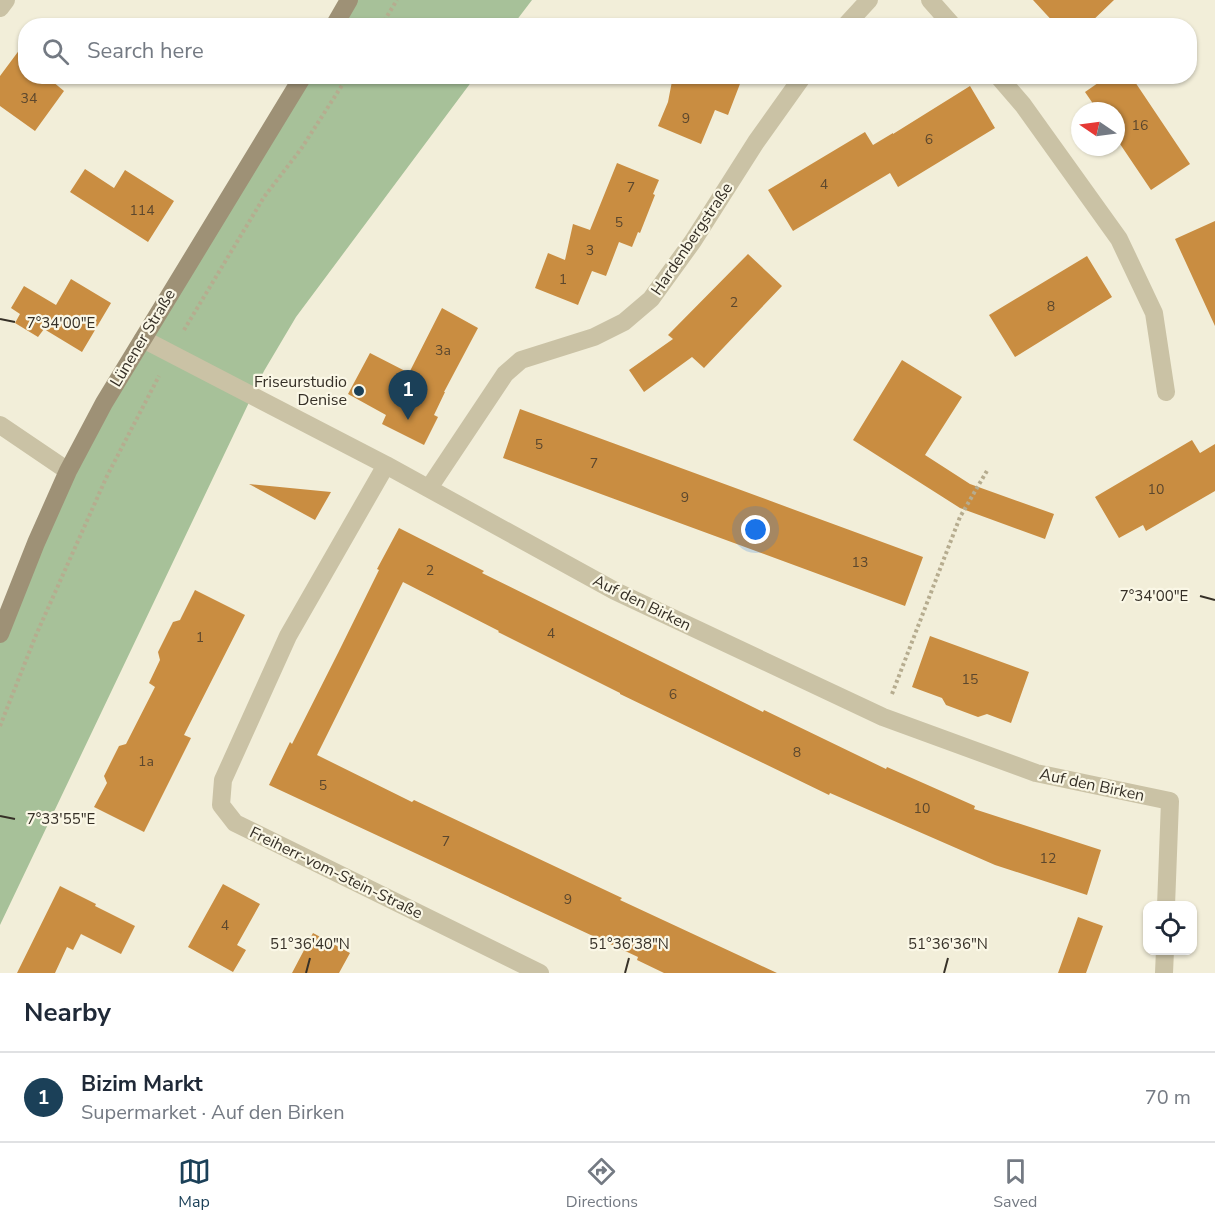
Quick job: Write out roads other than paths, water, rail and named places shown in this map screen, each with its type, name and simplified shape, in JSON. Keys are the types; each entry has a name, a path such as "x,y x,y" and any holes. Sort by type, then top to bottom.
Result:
{"main road":[{"path":"339,18 349,0"},
{"name":"Lünener Straße","path":"0,634 36,543 68,471 104,403 298,84"}],"street":[{"path":"0,8 6,0"},
{"path":"852,18 869,0"},
{"path":"930,0 945,18"},
{"name":"Hardenbergstraße","path":"429,488 505,374 521,360 594,337 624,322 651,299 693,242 756,142 797,84"},
{"path":"1005,84 1023,105 1119,239 1154,313 1166,392"},
{"name":"Auf den Birken","path":"143,339 386,465 615,591 883,717 1036,773 1170,801 1166,901"},
{"path":"0,425 68,471"},
{"name":"Freiherr-vom-Stein-Straße","path":"386,465 288,636 223,780 221,805 235,823 540,973"},
{"path":"1164,973 1165,955"}],"place":[{"name":"Friseurstudio Denise","path":"359,391"},
{"name":"Bizim Markt","path":"408,420"}]}
